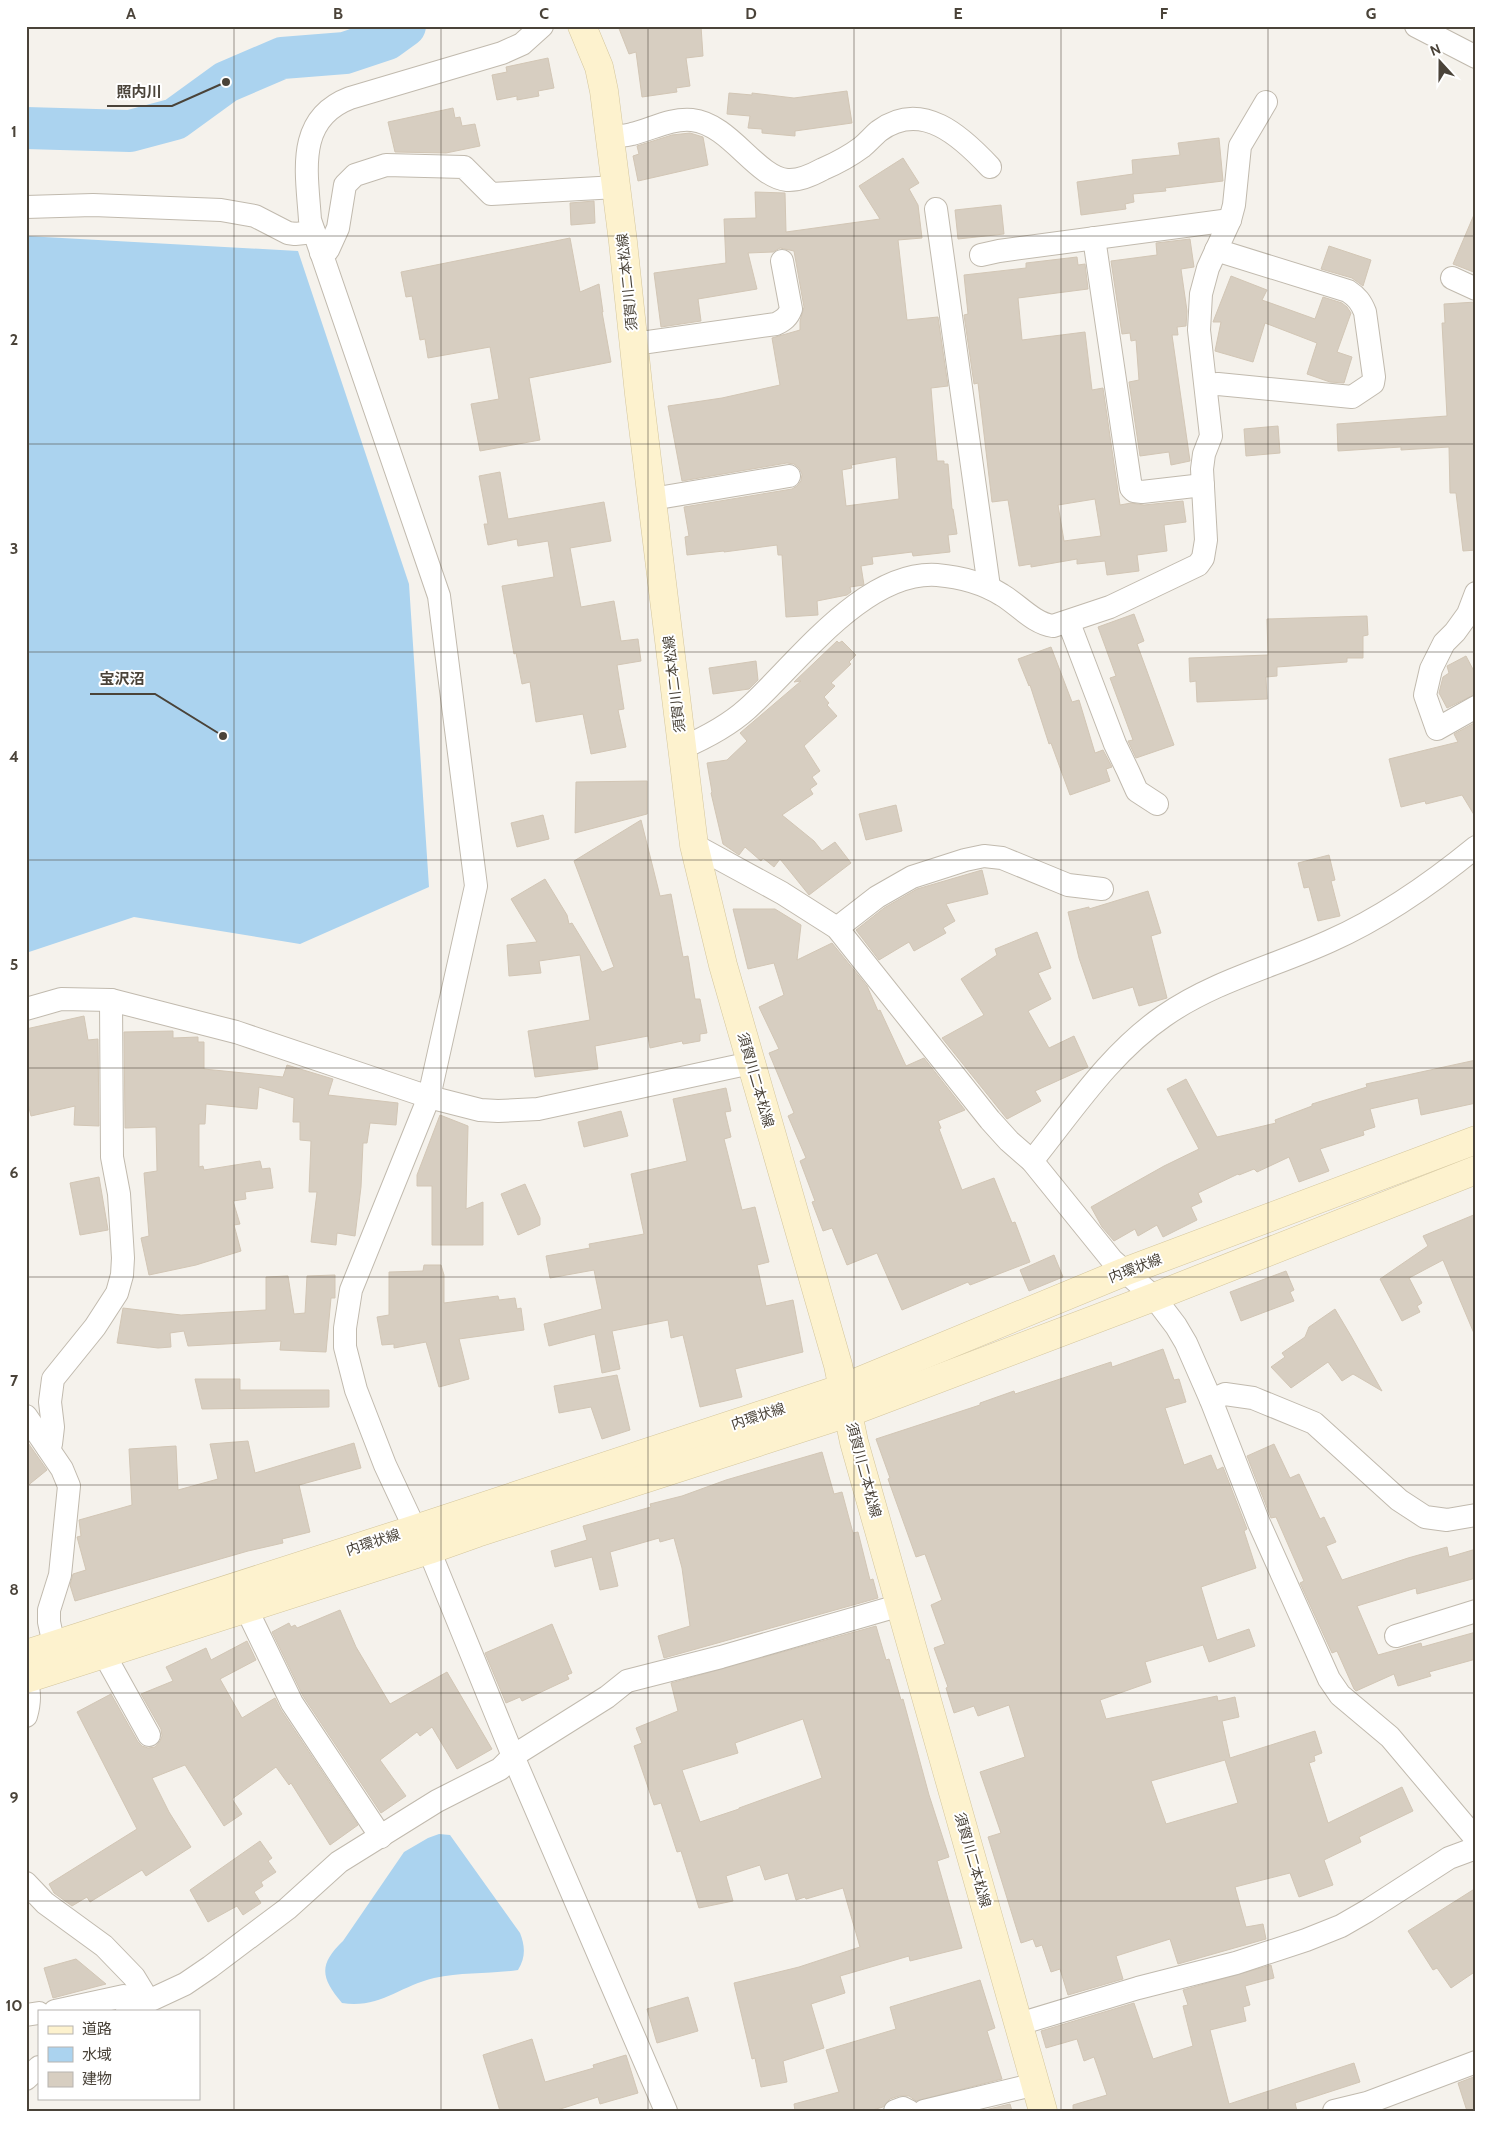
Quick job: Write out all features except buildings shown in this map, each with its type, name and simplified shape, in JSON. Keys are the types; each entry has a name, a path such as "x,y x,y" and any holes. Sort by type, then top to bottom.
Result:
{"main road":[{"name":"須賀川二本松線","path":"582,26 600,67 617,187 652,499 694,845 723,965 846,1400 854,1442 1043,2111"},
{"name":"内環状線","path":"846,1400 1124,1272 1476,1140"},
{"name":"内環状線","path":"26,1654 422,1540 477,1533 846,1400 1154,1297 1476,1170"},
{"name":"内環状線","path":"26,1679 246,1608 422,1540"}],"street":[{"path":"542,26 522,44 502,53 350,98 332,106 313,130 308,146 307,180 310,220 440,596 476,886 430,1097 351,1290 345,1328 345,1347 356,1390 385,1466 422,1540 666,2111"},
{"path":"1416,26 1476,56"},
{"path":"682,748 723,727 747,709 815,639 863,601 890,583 906,578 937,575 956,577 989,587 1045,625 1053,626 1069,623 1142,593 1198,565 1203,558 1206,540 1202,469 1204,454 1211,436 1199,330 1201,294 1208,268 1230,220 1234,205 1240,146 1266,102"},
{"path":"610,137 632,134 675,121 696,121 714,127 766,170 785,180 798,180 842,160 861,148 880,131 907,119 938,124 949,130 968,144 990,167"},
{"path":"26,207 93,205 221,210 255,216 288,232 317,242 328,250 338,228 345,185 355,175 364,170 386,165 464,167 491,194 617,187"},
{"path":"936,209 989,587"},
{"path":"981,255 1230,220"},
{"path":"1094,238 1131,488 1134,491 1142,492 1203,485"},
{"path":"1206,385 1218,384 1352,397 1372,383 1374,377 1365,312 1355,296 1348,292 1216,250"},
{"path":"634,344 776,324 783,321 789,316 791,309 782,261"},
{"path":"1452,278 1476,289"},
{"path":"652,499 789,476"},
{"path":"1476,593 1468,614 1456,632 1444,643 1431,669 1425,695 1437,729 1476,707"},
{"path":"1069,623 1115,744 1137,791 1157,804"},
{"path":"694,845 782,894 837,928 990,1120 1009,1141 1032,1161 1086,1230 1124,1272 1154,1297 1186,1343 1211,1400 1259,1523 1329,1680 1340,1696 1390,1737 1476,1839"},
{"path":"1032,1161 1119,1053 1164,1015 1205,992 1331,941 1427,884 1476,847"},
{"path":"837,928 877,897 912,877 984,856 1002,858 1068,885 1102,889"},
{"path":"26,1009 61,999 110,1000 236,1032 430,1097 480,1110 538,1109 751,1064"},
{"path":"48,1448 51,1444 53,1427 50,1402 54,1380 95,1327 117,1293 122,1274 123,1258 119,1194 112,1157 110,1000"},
{"path":"1211,1400 1225,1394 1253,1398 1314,1423 1399,1500 1425,1517 1447,1520 1476,1516"},
{"path":"26,1416 62,1468 69,1486 60,1575 49,1610 49,1622 54,1645"},
{"path":"137,2005 185,1984 287,1909 340,1862 437,1801 500,1769 513,1756 606,1697 627,1681 721,1657 901,1605"},
{"path":"246,1608 292,1703 381,1837"},
{"path":"1396,1636 1476,1611"},
{"path":"104,1654 149,1735"},
{"path":"26,1679 30,1698 26,1716"},
{"path":"1019,2024 1138,1988 1236,1963 1306,1940 1341,1926 1449,1858 1476,1848"},
{"path":"26,1883 45,1903 104,1946 134,1977 137,2005"},
{"path":"61,2010 124,1996 131,1998 137,2005"},
{"path":"1334,2111 1367,2103 1476,2062"},
{"path":"26,2079 38,2068"},
{"path":"924,2111 1036,2084"},
{"path":"895,2111 902,2108 909,2111"}],"water":[{"path":"26,236 298,251 409,584 429,887 300,944 134,917 26,953"},
{"path":"439,1834 450,1835 520,1933 524,1951 518,1970 434,1978 367,2003 342,2003 326,1979 325,1972 329,1957 343,1941 404,1852"}],"waterway":[{"path":"26,128 130,131 175,119 226,82 282,58 345,53 387,39 405,26"}],"place":[{"name":"照内川","path":"226,82"},
{"name":"宝沢沼","path":"223,736"}]}
